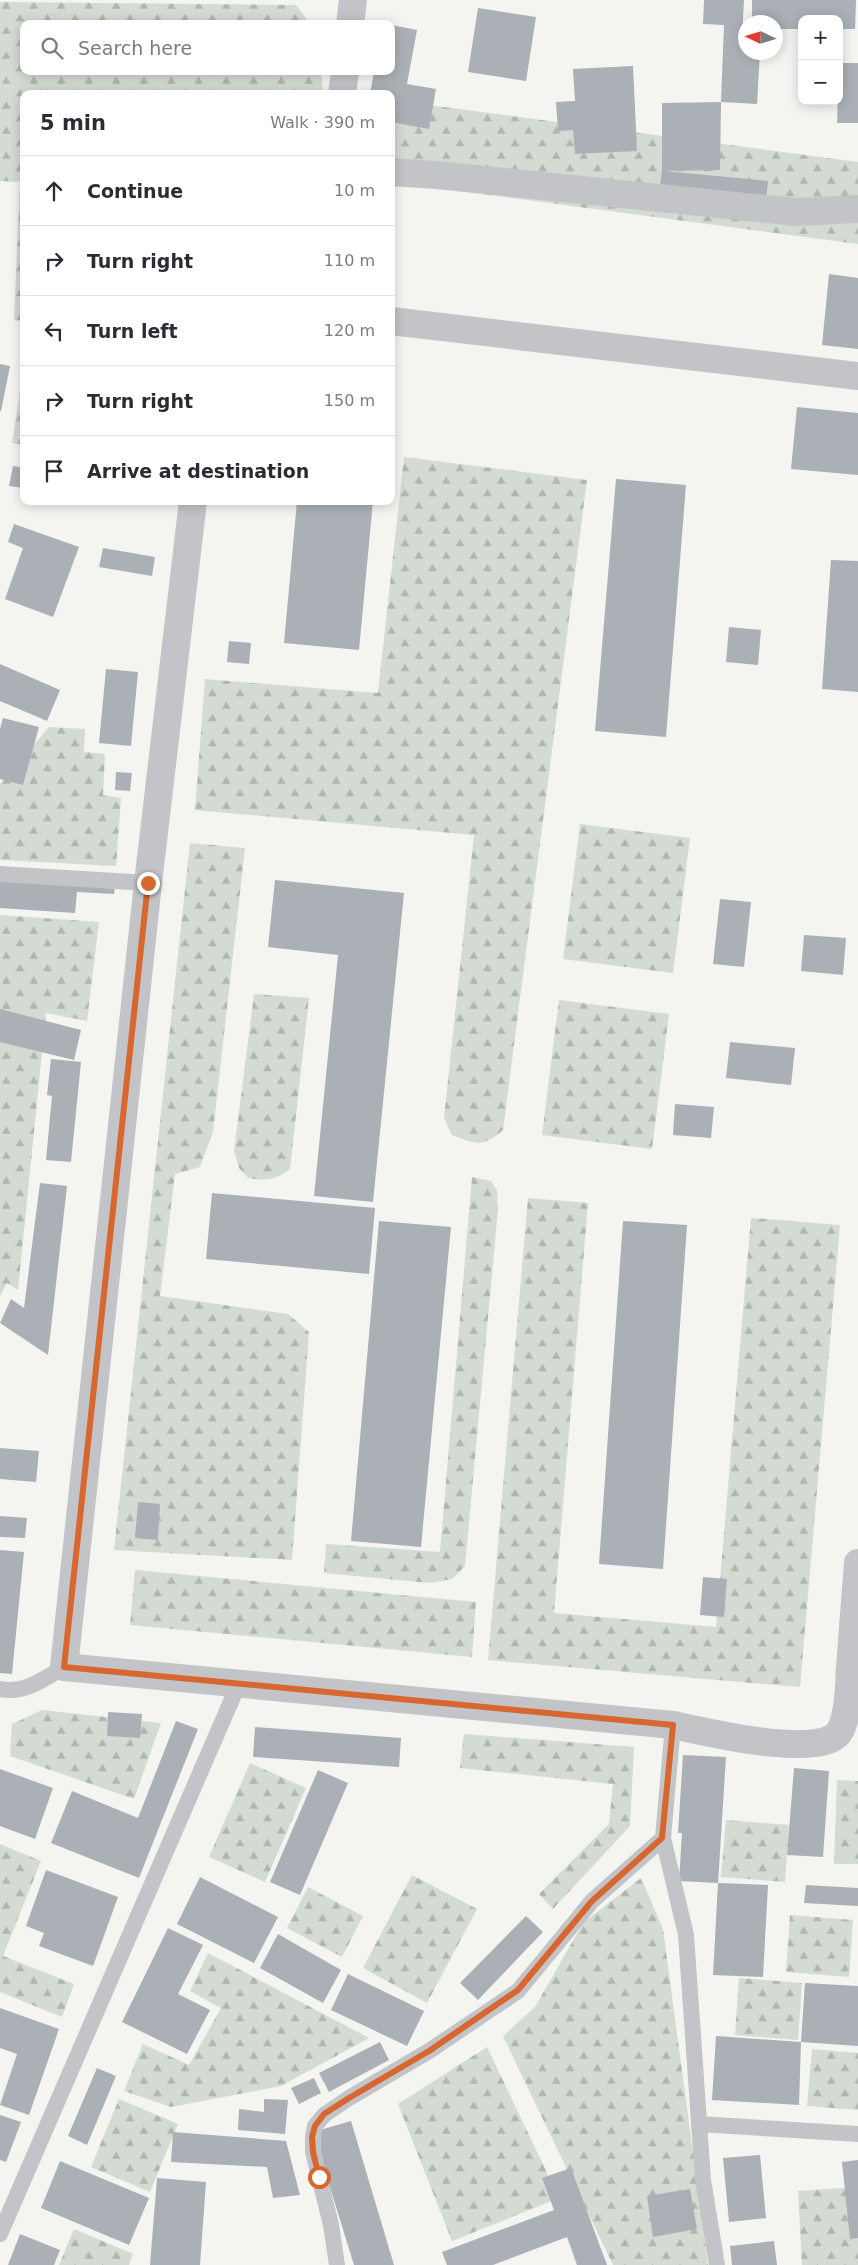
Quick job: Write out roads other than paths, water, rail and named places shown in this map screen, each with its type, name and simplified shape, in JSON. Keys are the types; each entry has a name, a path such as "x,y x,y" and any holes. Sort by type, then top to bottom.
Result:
{"street":[{"path":"350,20 353,0"},
{"path":"343,90 344,75"},
{"path":"395,172 796,212 858,209"},
{"path":"395,321 858,376"},
{"path":"193,505 148,883 64,1667 673,1725 748,1740 792,1744 826,1741 839,1732 847,1703 858,1563"}],"lane":[{"path":"0,874 148,883"},
{"path":"0,1689 10,1691 32,1686 64,1667"},
{"path":"0,2234 239,1683"},
{"path":"673,1725 662,1838 686,1935 703,2180 717,2265"},
{"path":"338,2265 331,2224 313,2152 312,2137 315,2126 324,2114 429,2051 518,1990 592,1901 662,1838"},
{"path":"699,2124 858,2134"}]}
